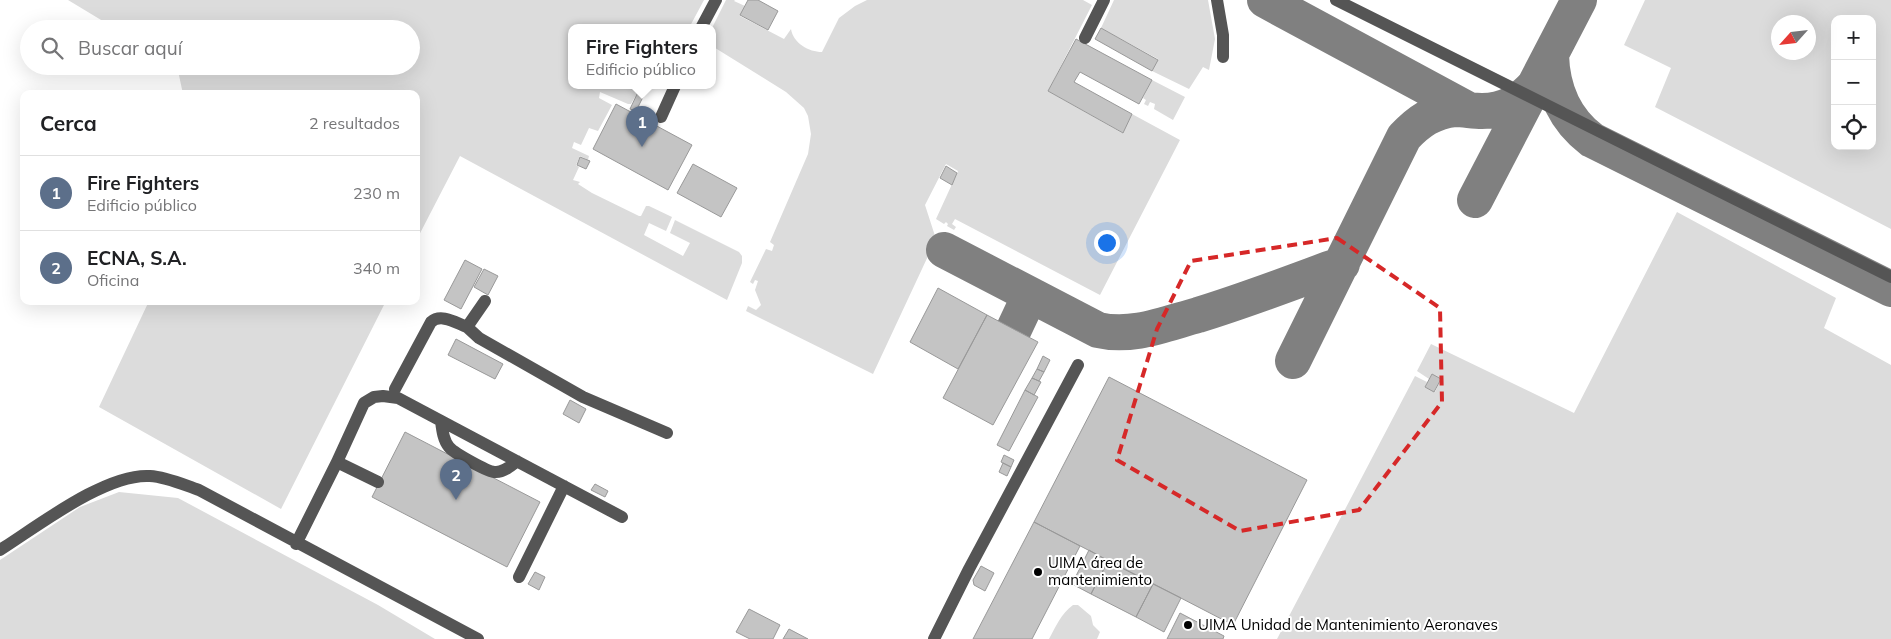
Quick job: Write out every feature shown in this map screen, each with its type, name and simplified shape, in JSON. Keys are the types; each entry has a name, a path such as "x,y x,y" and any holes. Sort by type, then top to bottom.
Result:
{"street":[{"path":"703,24 716,0"},
{"path":"1085,38 1104,0"},
{"path":"1217,0 1224,35 1223,58"},
{"path":"1336,0 1891,277"},
{"path":"661,117 674,89"},
{"path":"467,327 485,301"},
{"path":"396,394 434,319 444,318 467,327 480,338 583,398 666,433"},
{"path":"934,639 969,569 1078,365"},
{"path":"296,544 364,403 369,399 396,394 441,421 622,517"},
{"path":"441,421 444,438 453,451 492,472 504,470 517,461"},
{"path":"337,462 378,482"},
{"path":"0,550 94,490 122,479 150,476 177,482 198,490 296,544 478,639"},
{"path":"519,577 564,486"}],"highlighted area":[{"path":"1337,238 1440,308 1442,402 1359,510 1240,531 1117,460 1157,329 1191,261"}],"shaded area":[{"path":"68,0 704,0 691,24 568,24 568,89 639,89 631,104 600,92 599,98 612,105 598,131 589,128 581,145 574,142 572,148 589,156 588,160 580,156 576,165 579,167 573,180 580,182 578,184 592,193 639,216 641,216 646,206 649,206 672,217 666,231 649,223 644,235 683,256 690,243 670,233 675,220 739,252 742,256 742,263 727,300 460,156 420,233 420,90 182,90 179,75 420,75 420,20 101,20"},
{"path":"726,0 735,0 745,6 740,16 784,39 791,29 792,34 802,46 822,52 839,18 867,0 1083,0 1092,5 1048,91 1122,133 1132,114 1180,140 1100,295 955,219 952,224 956,227 954,230 947,226 946,222 944,224 936,219 958,171 946,164 925,205 936,239 873,374 746,311 748,306 756,310 761,305 755,290 758,281 755,280 753,284 750,282 766,249 772,251 774,245 770,242 808,154 811,134 808,116 804,108 786,92 716,48 716,24 714,24"},
{"path":"1114,0 1208,0 1215,39 1209,70 1203,67 1189,89 1152,71 1158,59 1101,28"},
{"path":"1645,0 1891,0 1891,229 1655,107 1671,68 1624,45"},
{"path":"1152,80 1185,97 1173,120 1154,109 1155,104 1150,102 1148,106 1144,104 1146,100 1143,98"},
{"path":"1677,212 1836,298 1824,328 1891,365 1891,639 1277,639 1415,376 1427,382 1425,387 1435,392 1441,379 1432,374 1429,379 1417,371 1431,344 1574,413"},
{"path":"147,305 384,305 281,509 99,407"},
{"path":"119,492 178,498 378,605 435,639 0,639 0,560 80,507"},
{"path":"1073,605 1078,605 1091,616 1093,625 1100,632 1097,639 1049,639 1062,616"}],"building":[{"path":"748,0 758,0 778,11 768,30 740,15"},
{"path":"1101,28 1158,60 1152,71 1095,39"},
{"path":"1076,39 1152,80 1139,104 1080,72 1074,82 1132,114 1123,133 1048,91"},
{"path":"638,92 644,95 636,111 630,109"},
{"path":"616,104 692,145 668,190 593,149"},
{"path":"580,157 590,161 586,169 577,165"},
{"path":"693,164 737,188 721,217 677,193"},
{"path":"946,166 957,173 952,185 940,178"},
{"path":"465,260 482,269 461,309 444,300"},
{"path":"484,269 498,276 488,295 474,287"},
{"path":"938,288 987,315 958,369 910,342"},
{"path":"987,315 1038,342 993,425 943,398"},
{"path":"456,339 503,364 495,379 448,355"},
{"path":"1043,356 1050,360 1044,372 1037,369"},
{"path":"1037,369 1044,372 1039,381 1032,378"},
{"path":"1432,374 1441,379 1434,392 1425,387"},
{"path":"1109,377 1307,480 1233,625 1034,522"},
{"path":"1032,378 1041,382 1034,395 1025,390"},
{"path":"1025,390 1038,397 1009,451 997,445"},
{"path":"570,400 586,409 579,423 563,414"},
{"path":"405,432 540,502 507,567 372,497"},
{"path":"1004,455 1014,460 1011,467 1001,462"},
{"path":"1003,463 1011,467 1007,476 999,472"},
{"path":"595,484 608,491 605,497 591,490"},
{"name":"UIMA área de mantenimiento","path":"1034,522 1080,546 1032,639 973,639"},
{"path":"1089,550 1108,561 1091,594 1072,584"},
{"path":"1108,561 1153,584 1136,617 1091,594"},
{"path":"981,566 994,573 985,591 974,585 973,580"},
{"path":"535,572 545,577 539,590 528,584"},
{"path":"1153,584 1181,598 1164,632 1136,617"},
{"path":"749,609 780,625 773,639 750,639 736,632"},
{"name":"UIMA Unidad de Mantenimiento Aeronaves","path":"1180,613 1224,636 1223,639 1167,639"},
{"path":"789,629 808,639 783,639"}],"taxiway":[{"path":"1265,0 1469,110"},
{"path":"1475,200 1579,0"},
{"path":"1551,55 1554,80 1561,102 1574,123 1592,140 1891,289"},
{"path":"1293,361 1404,137 1420,122 1440,112 1455,109 1490,111 1505,107 1518,100 1536,84"},
{"path":"944,250 1098,330 1111,332 1136,331 1161,326 1252,297 1342,264"},
{"path":"1014,329 1030,295"}],"place":[{"name":"Fire Fighters","path":"642,147"},
{"name":"ECNA, S.A.","path":"456,500"},
{"name":"UIMA área de mantenimiento","path":"1038,572"},
{"name":"UIMA Unidad de Mantenimiento Aeronaves","path":"1188,625"}]}
